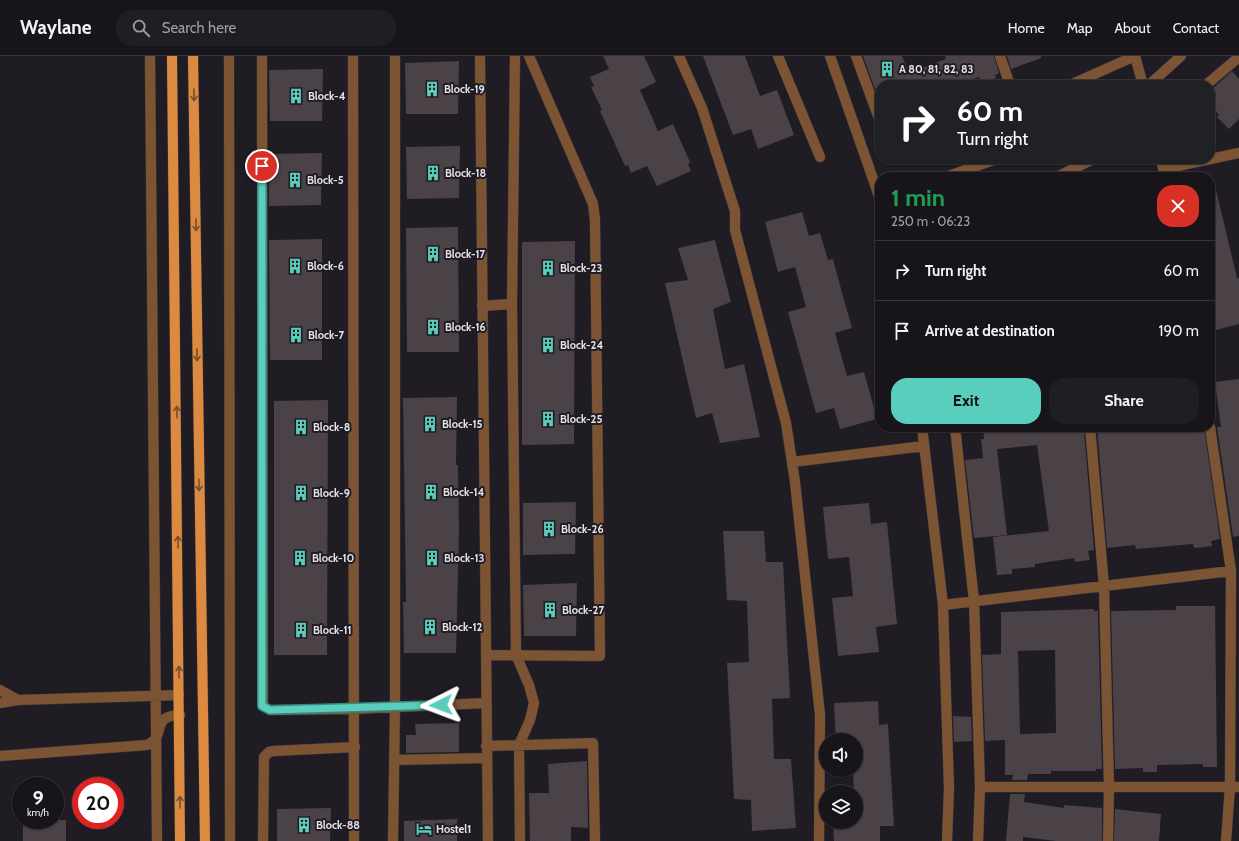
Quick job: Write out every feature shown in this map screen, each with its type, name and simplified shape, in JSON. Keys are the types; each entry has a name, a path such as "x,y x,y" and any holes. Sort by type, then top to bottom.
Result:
{"main road":[{"path":"172,56 180,715 180,841"},
{"path":"193,56 205,841"}],"street":[{"path":"150,56 157,841"},
{"path":"230,56 230,841"},
{"path":"262,56 262,706 270,710 355,709 486,703"},
{"path":"354,56 354,841"},
{"path":"393,841 395,707 395,56"},
{"path":"480,56 488,841"},
{"path":"515,56 512,304 516,655 529,685 534,703 530,720 519,745 520,841"},
{"path":"486,655 600,656 595,220 593,204 529,56"},
{"path":"679,56 702,108 735,211 735,230 786,423 792,462 820,715 819,841"},
{"path":"778,56 820,157"},
{"path":"830,56 875,183"},
{"path":"856,56 875,108"},
{"path":"1000,56 1008,80"},
{"path":"1081,80 1135,56 1142,80"},
{"path":"1155,80 1181,56"},
{"path":"1212,80 1239,57"},
{"path":"1215,159 1239,153"},
{"path":"960,172 982,164"},
{"path":"1067,172 1083,164"},
{"path":"1168,172 1198,164"},
{"path":"482,306 512,304"},
{"path":"923,432 943,605 950,788 947,841"},
{"path":"957,432 974,601 980,787 978,841"},
{"path":"1090,432 1104,586 1109,788 1108,841"},
{"path":"1211,432 1230,571 1234,787 1226,841"},
{"path":"792,462 924,446"},
{"path":"943,605 1230,571"},
{"path":"0,690 18,700"},
{"path":"0,703 18,700 179,695"},
{"path":"0,756 141,746 153,743 163,720 169,715 180,715"},
{"path":"486,746 594,743 595,841"},
{"path":"263,841 264,757 266,754 274,751 355,747"},
{"path":"394,760 487,758"},
{"path":"980,787 1234,787"}],"building":[{"path":"603,56 644,56 656,82 640,90 658,131 673,124 690,162 688,164 691,171 657,186 647,166 631,173 628,165 625,166 600,111 602,110 591,87 594,86 590,77 609,69"},
{"path":"703,56 745,56 760,96 777,90 794,135 758,149 751,129 733,135"},
{"path":"863,56 902,56 909,73 946,59 945,56 994,56 999,73 995,75 996,78 990,80 980,80 979,77 970,80 875,80 875,89"},
{"path":"1007,56 1041,56 1041,58 1011,69"},
{"name":"Block-19","path":"459,61 458,114 406,114 405,63"},
{"name":"Block-4","path":"323,69 322,121 270,121 269,70"},
{"path":"1232,71 1239,79 1239,119 1229,129 1217,117 1219,115 1215,111 1215,86"},
{"name":"Block-18","path":"460,146 459,198 407,199 406,147"},
{"name":"Block-5","path":"322,153 321,205 269,206 269,154"},
{"path":"1215,190 1237,278 1239,278 1239,324 1216,330"},
{"path":"802,212 809,236 820,233 828,260 833,259 852,328 835,333 847,376 864,372 875,412 875,420 840,429 834,408 816,413 788,312 806,307 795,267 778,272 765,222"},
{"path":"458,227 459,352 407,352 406,228"},
{"path":"322,239 322,360 270,360 269,240"},
{"path":"715,240 731,302 713,309 725,369 744,364 760,437 720,443 712,413 696,418 665,283 688,280 678,248"},
{"path":"575,241 574,444 522,445 522,242"},
{"path":"1239,379 1239,536 1233,537 1217,427 1221,427 1215,382"},
{"path":"457,397 456,465 458,465 459,531 456,653 404,653 403,602 406,602 403,398"},
{"path":"328,400 327,655 274,655 274,401"},
{"path":"983,432 1084,432 1094,550 1088,551 1090,560 1075,562 1074,558 1035,564 1035,567 1012,569 1012,574 997,575 993,537 1049,531 1037,445 997,449 1007,535 974,538 965,460 983,458 981,439 984,439"},
{"path":"1097,432 1205,432 1220,539 1211,541 1212,546 1194,548 1193,544 1136,549 1135,545 1107,548"},
{"name":"Block-26","path":"576,502 575,554 523,555 523,503"},
{"path":"869,503 871,524 887,522 897,624 876,627 879,652 838,656 832,598 853,596 849,557 828,559 823,507"},
{"path":"723,531 764,531 766,562 783,562 790,698 772,699 774,759 791,759 796,828 752,831 751,800 734,799 727,663 749,662 747,601 727,600"},
{"name":"Block-27","path":"577,583 576,636 524,636 523,585"},
{"path":"1176,606 1215,606 1217,767 1203,767 1203,764 1157,765 1157,772 1143,772 1143,768 1115,769 1111,611 1176,610"},
{"path":"1094,609 1094,611 1098,611 1102,769 1096,769 1096,771 1051,771 1051,774 1028,774 1027,780 1012,780 1013,775 1005,775 1005,740 985,741 982,655 1001,654 1001,612","holes":["1055,650 1056,733 1020,734 1018,651"]},
{"path":"878,701 879,725 888,724 894,826 880,826 880,841 834,841 833,829 863,829 863,785 854,785 853,777 863,777 863,733 836,733 834,703"},
{"path":"953,716 971,717 972,741 954,742"},
{"path":"459,723 459,752 406,753 406,735 416,735 415,724"},
{"path":"587,761 588,828 571,827 571,841 530,841 529,793 549,793 548,764"},
{"path":"1010,794 1025,794 1024,802 1064,808 1064,805 1102,808 1102,841 1056,841 1023,837 1023,841 1006,841"},
{"name":"Block-88","path":"331,808 330,841 277,841 277,809"},
{"path":"1115,809 1161,814 1159,841 1114,841"},
{"path":"457,819 457,841 404,841 404,821"},
{"path":"64,820 66,820 66,841 23,841 23,829 64,829"}],"place":[{"name":"A 80, 81, 82, 83","path":"887,69"},
{"name":"Block-19","path":"432,89"},
{"name":"Block-4","path":"296,96"},
{"name":"Block-18","path":"433,173"},
{"name":"Block-5","path":"295,180"},
{"name":"Block-17","path":"433,254"},
{"name":"Block-6","path":"295,266"},
{"name":"Block-23","path":"548,268"},
{"name":"Block-16","path":"433,327"},
{"name":"Block-7","path":"296,335"},
{"name":"Block-24","path":"548,345"},
{"name":"Block-25","path":"548,419"},
{"name":"Block-15","path":"430,424"},
{"name":"Block-8","path":"301,427"},
{"name":"Block-14","path":"431,492"},
{"name":"Block-9","path":"301,493"},
{"name":"Block-26","path":"549,529"},
{"name":"Block-10","path":"300,558"},
{"name":"Block-13","path":"432,558"},
{"name":"Block-27","path":"550,610"},
{"name":"Block-12","path":"430,627"},
{"name":"Block-11","path":"301,630"},
{"name":"Block-88","path":"304,825"},
{"name":"Hostel1","path":"424,829"}],"route":[{"path":"262,166 262,706 270,710 355,709 441,705"}]}
